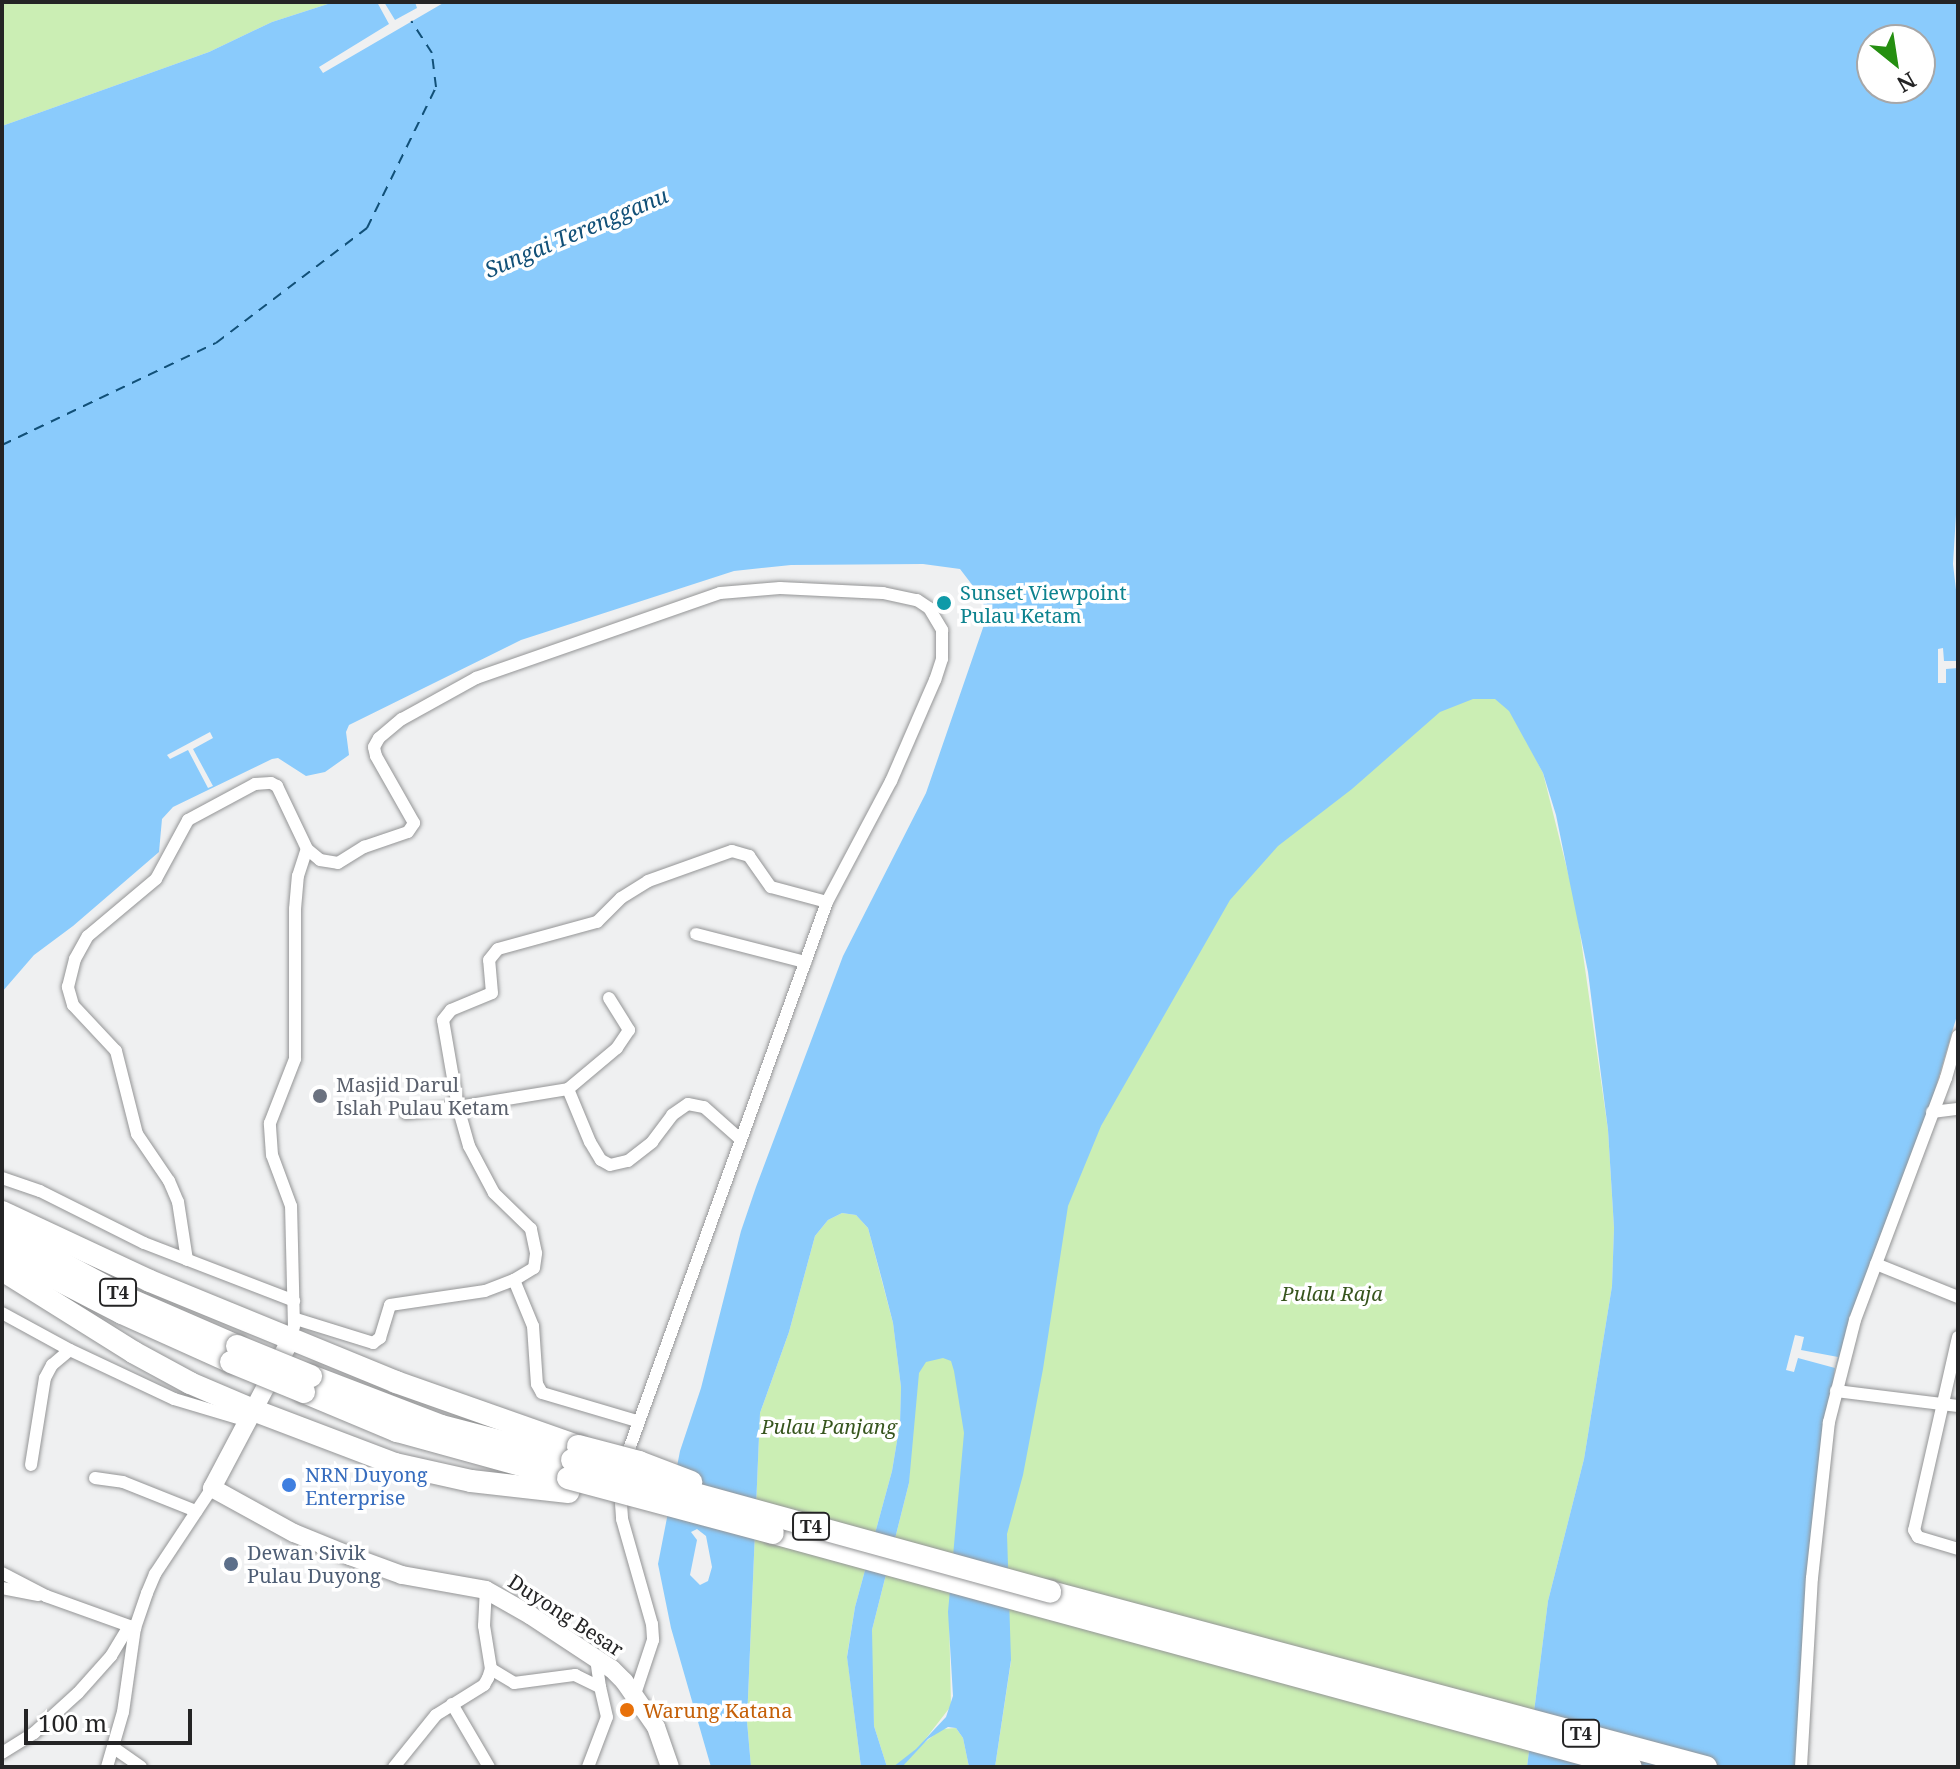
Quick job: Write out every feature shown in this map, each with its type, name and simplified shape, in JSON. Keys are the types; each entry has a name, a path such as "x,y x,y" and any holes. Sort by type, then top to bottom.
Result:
{"highway":[{"path":"4,1220 293,1329 486,1416 572,1469"},
{"name":"T4","path":"4,1220 129,1299 234,1354"},
{"name":"T4","path":"2,1251 122,1313 308,1384 397,1431 744,1508 1047,1600"},
{"path":"2,1270 133,1352 250,1416 395,1464 471,1481 572,1469"},
{"name":"T4","path":"572,1469 773,1533 1047,1600 1454,1708 1706,1767"},
{"name":"T4","path":"1454,1708 1631,1767"}],"street":[{"path":"187,1260 178,1202 169,1181 137,1134 116,1051 102,1032 80,1013 70,996 75,959 98,925 156,879 188,820 264,782 277,786 307,849 320,860 338,863 364,847 412,828 412,816 374,747 386,730 476,678 720,593 780,588 902,595 917,600 937,619 942,630 942,659 891,781 827,902 637,1421 621,1478 619,1504 653,1640 635,1694"},
{"path":"2,1753 34,1733 78,1693 132,1627 155,1574 212,1488 293,1329 291,1206 272,1155 270,1123 295,1059 295,909 298,876 307,849"},
{"path":"293,1329 373,1343 380,1338 384,1316 390,1305 471,1294 514,1280 534,1268 536,1253 531,1229 494,1193 469,1146 458,1107 443,1020 451,1010 492,993 489,960 498,949 597,922 621,898 648,881 732,851 749,856 771,887 827,902"},
{"path":"696,934 805,962"},
{"path":"406,1113 568,1089 617,1048 629,1030 609,998"},
{"path":"1801,1767 1819,1495 1836,1391 1855,1320 1955,1058 1958,1036"},
{"path":"568,1089 596,1153 610,1165 637,1155 672,1115 688,1104 704,1107 740,1139"},
{"path":"1934,1107 1958,1109"},
{"path":"2,1178 40,1191 98,1222 187,1260 294,1301"},
{"path":"1876,1264 1958,1297"},
{"path":"514,1280 533,1326 537,1384 542,1393 637,1421"},
{"path":"2,1313 70,1350 174,1399 250,1416"},
{"path":"1958,1337 1914,1530 1925,1540 1958,1549"},
{"path":"31,1465 45,1378 52,1365 70,1350"},
{"path":"1836,1391 1958,1406"},
{"path":"95,1478 123,1482 196,1511"},
{"name":"Duyong Besar","path":"212,1488 294,1533 378,1567 486,1590 612,1669 635,1694 656,1727 670,1767"},
{"path":"2,1573 46,1596 132,1627"},
{"path":"2,1588 46,1596"},
{"path":"394,1767 426,1725 452,1704 484,1685 491,1669 484,1626 486,1590"},
{"path":"107,1767 114,1748 132,1627"},
{"path":"588,1767 607,1717 596,1659"},
{"path":"491,1669 514,1683 575,1675 600,1687"},
{"path":"452,1704 489,1767"},
{"path":"114,1748 141,1767"}],"green space":[{"path":"2,2 334,2 272,22 209,52 2,126"},
{"name":"Pulau Raja","path":"1424,544 1543,773 1576,905 1608,1130 1614,1228 1612,1286 1584,1459 1548,1601 1527,1767 995,1767 1011,1661 949,1613 951,1706 920,1746 942,1729 956,1728 963,1738 969,1767 902,1767 910,1755 898,1765 887,1767 874,1726 872,1630 909,1483 915,1005"},
{"name":"Pulau Panjang","path":"842,1213 856,1215 868,1228 893,1323 901,1387 900,1423 892,1471 855,1607 847,1656 861,1767 751,1767 747,1721 760,1413 789,1332 815,1236 828,1220"}],"water":[{"name":"Sungai Terengganu","path":"334,2 1958,2 1958,482 1953,564 1958,607 1958,1012 1930,1107 1835,1368 1815,1516 1800,1682 1796,1767 1527,1767 1548,1601 1584,1459 1612,1286 1614,1228 1608,1130 1588,972 1556,815 1543,773 1509,711 1495,699 1473,699 1440,712 1352,789 1278,846 1230,900 1101,1126 1068,1206 1043,1369 1023,1475 1007,1534 1011,1660 995,1767 969,1767 963,1738 956,1728 948,1727 928,1739 902,1767 893,1767 916,1749 946,1717 953,1696 948,1612 964,1433 954,1371 951,1361 943,1358 926,1362 919,1373 909,1483 872,1630 874,1726 887,1767 861,1767 847,1657 855,1607 892,1471 900,1423 901,1387 893,1323 868,1228 856,1215 842,1213 828,1220 815,1236 789,1332 760,1413 747,1721 751,1767 711,1767 671,1628 658,1564 680,1451 701,1388 741,1231 756,1187 843,956 926,793 985,622 983,599 960,569 923,564 791,565 734,571 521,640 349,725 346,732 349,755 325,772 306,776 278,758 272,759 173,807 162,819 159,852 73,926 34,955 2,992 2,126 209,52 272,22","holes":["697,1529 706,1536 712,1567 708,1581 700,1585 690,1575 697,1540 691,1532"]}],"pier":[{"path":"377,2 384,2 395,20 417,8 415,2 445,2 323,73 319,67 389,24"},
{"path":"1943,648 1944,661 1958,661 1958,668 1946,669 1946,683 1938,683 1938,649"},
{"path":"210,732 213,738 193,749 213,786 208,788 188,750 170,759 167,755"},
{"path":"1795,1335 1804,1337 1801,1350 1838,1357 1835,1368 1798,1358 1794,1372 1786,1370"}],"ferry route":[{"path":"2,445 216,343 367,228 436,87 432,53 411,21"}],"place":[{"name":"Sunset Viewpoint Pulau Ketam","path":"944,603"},
{"name":"Masjid Darul Islah Pulau Ketam","path":"320,1096"},
{"name":"NRN Duyong Enterprise","path":"289,1485"},
{"name":"Dewan Sivik Pulau Duyong","path":"231,1564"},
{"name":"Warung Katana","path":"627,1710"}]}
